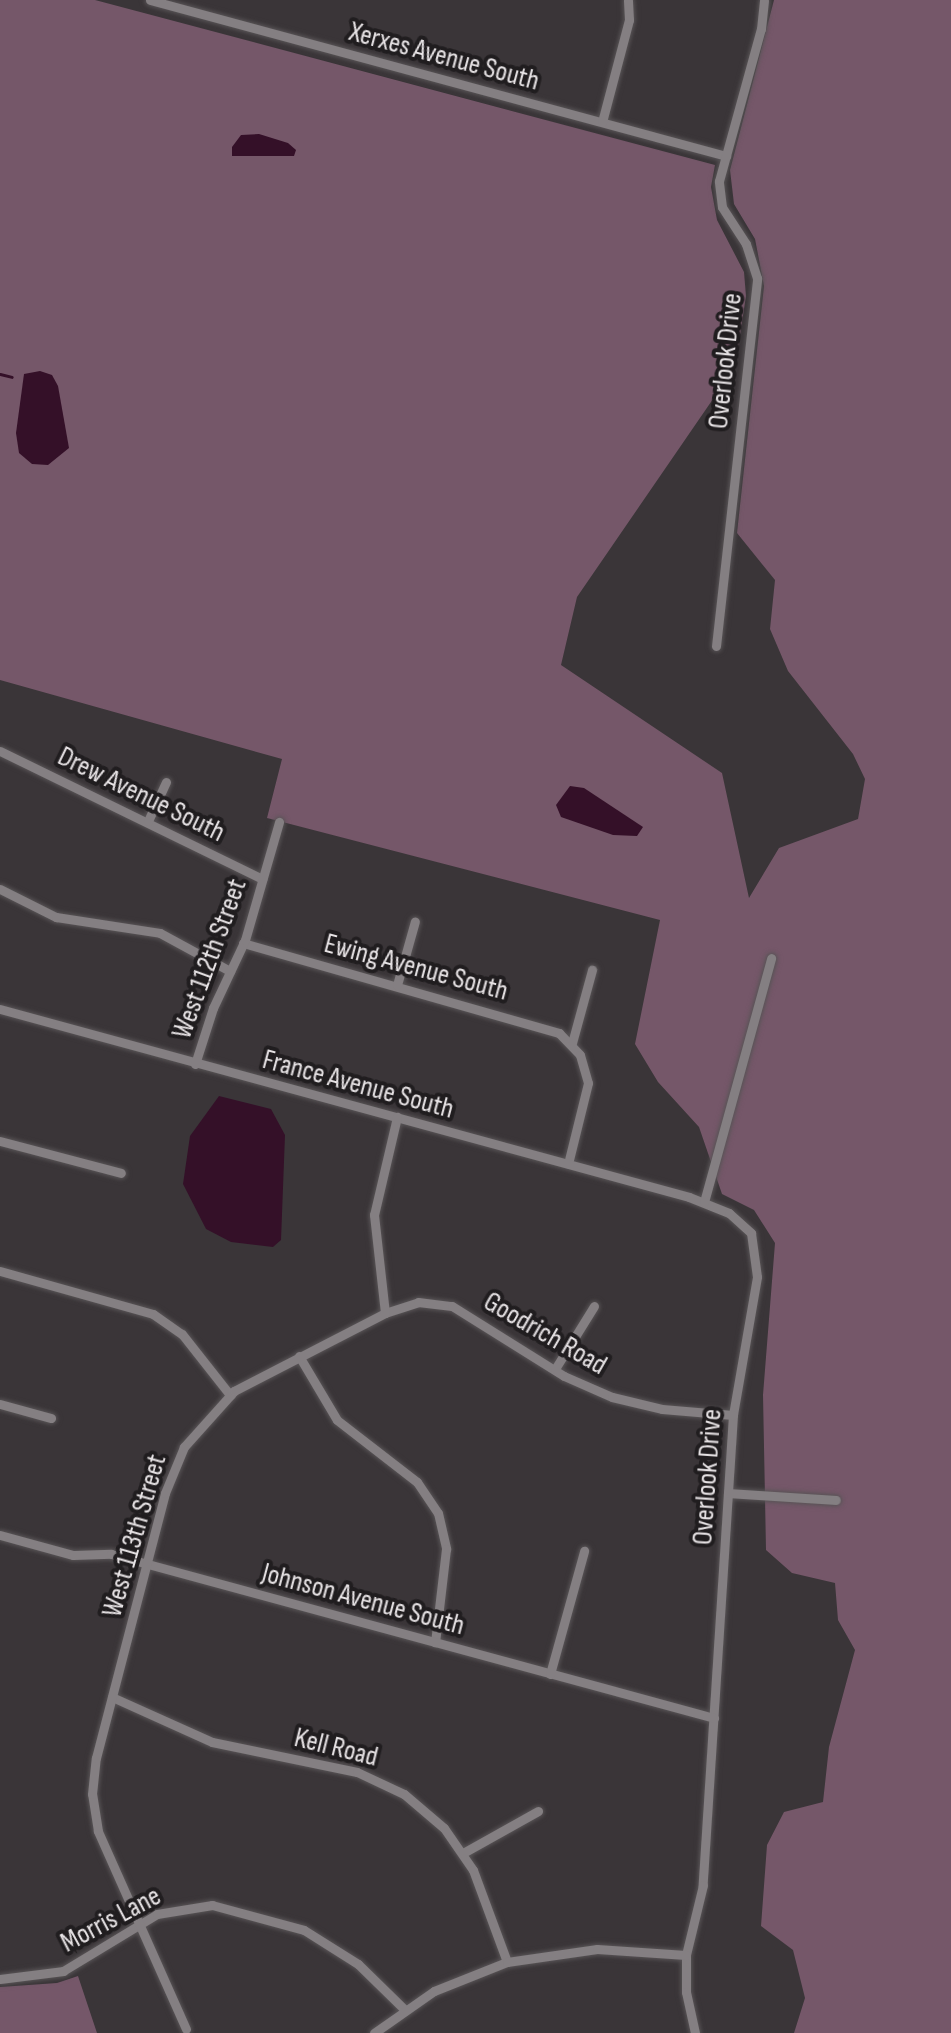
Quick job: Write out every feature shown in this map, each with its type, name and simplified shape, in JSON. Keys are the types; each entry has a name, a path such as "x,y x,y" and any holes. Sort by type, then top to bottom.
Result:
{"street":[{"name":"Xerxes Avenue South","path":"150,0 726,156"},
{"path":"602,122 629,20 628,0"},
{"name":"Overlook Drive","path":"716,646 757,278 746,244 722,207 719,181 761,29 764,0"},
{"name":"Drew Avenue South","path":"0,751 263,879"},
{"path":"148,821 166,782"},
{"name":"West 112th Street","path":"195,1064 243,943 279,822"},
{"path":"0,889 56,917 160,933 230,971"},
{"path":"397,985 415,921"},
{"name":"Ewing Avenue South","path":"243,943 546,1027 572,1043"},
{"path":"704,1202 771,958"},
{"path":"568,1164 588,1083 572,1043 592,970"},
{"name":"France Avenue South","path":"0,1009 704,1202"},
{"path":"385,1313 374,1215 397,1117"},
{"path":"0,1141 121,1173"},
{"name":"Overlook Drive","path":"695,2033 686,1992 686,1955 703,1885 733,1415 754,1299 755,1251 741,1221 704,1202"},
{"path":"0,1271 153,1314 182,1334 230,1395"},
{"name":"Goodrich Road","path":"385,1313 418,1302 452,1306 587,1387 637,1404 733,1415"},
{"path":"555,1369 594,1306"},
{"name":"West 113th Street","path":"186,2029 94,1813 93,1776 147,1563 178,1458 198,1426 230,1395 385,1313"},
{"path":"299,1356 337,1420 417,1482 438,1513 446,1549 435,1642"},
{"path":"0,1404 51,1418"},
{"path":"728,1493 836,1500"},
{"name":"Johnson Avenue South","path":"0,1535 73,1555 111,1554 147,1563 714,1718"},
{"path":"550,1674 584,1551"},
{"name":"Kell Road","path":"112,1697 212,1742 382,1781 425,1809 463,1853 507,1962"},
{"path":"463,1853 538,1811"},
{"name":"Morris Lane","path":"0,1979 63,1971 107,1949 140,1924 193,1905 275,1918 333,1945 404,2009"},
{"path":"374,2033 404,2009 462,1978 507,1962 597,1949 686,1955"}],"shaded area":[{"path":"0,0 95,0 715,165 711,187 717,220 744,272 746,296 735,367 577,597 561,665 722,773 749,898 779,848 858,819 865,779 853,754 788,671 770,629 775,580 737,533 764,286 755,239 734,204 730,170 774,0 951,0 951,2033 794,2033 805,1998 793,1950 761,1926 767,1845 784,1812 823,1802 829,1747 855,1650 838,1620 835,1583 792,1573 766,1550 763,1395 775,1243 754,1210 722,1194 699,1127 658,1082 635,1044 660,920 267,818 282,759 0,680"},
{"path":"259,134 288,143 296,150 294,156 232,156 232,147 241,135"},
{"path":"40,371 52,375 58,386 69,448 48,465 32,464 19,453 16,433 24,374"},
{"path":"570,786 584,788 643,827 637,836 613,835 561,817 556,805"},
{"path":"219,1096 271,1109 285,1135 281,1240 273,1247 231,1242 206,1229 183,1184 190,1136"},
{"path":"78,1976 97,2033 0,2033 0,1987 57,1983"}],"waterway":[{"path":"0,374 12,377"}]}
